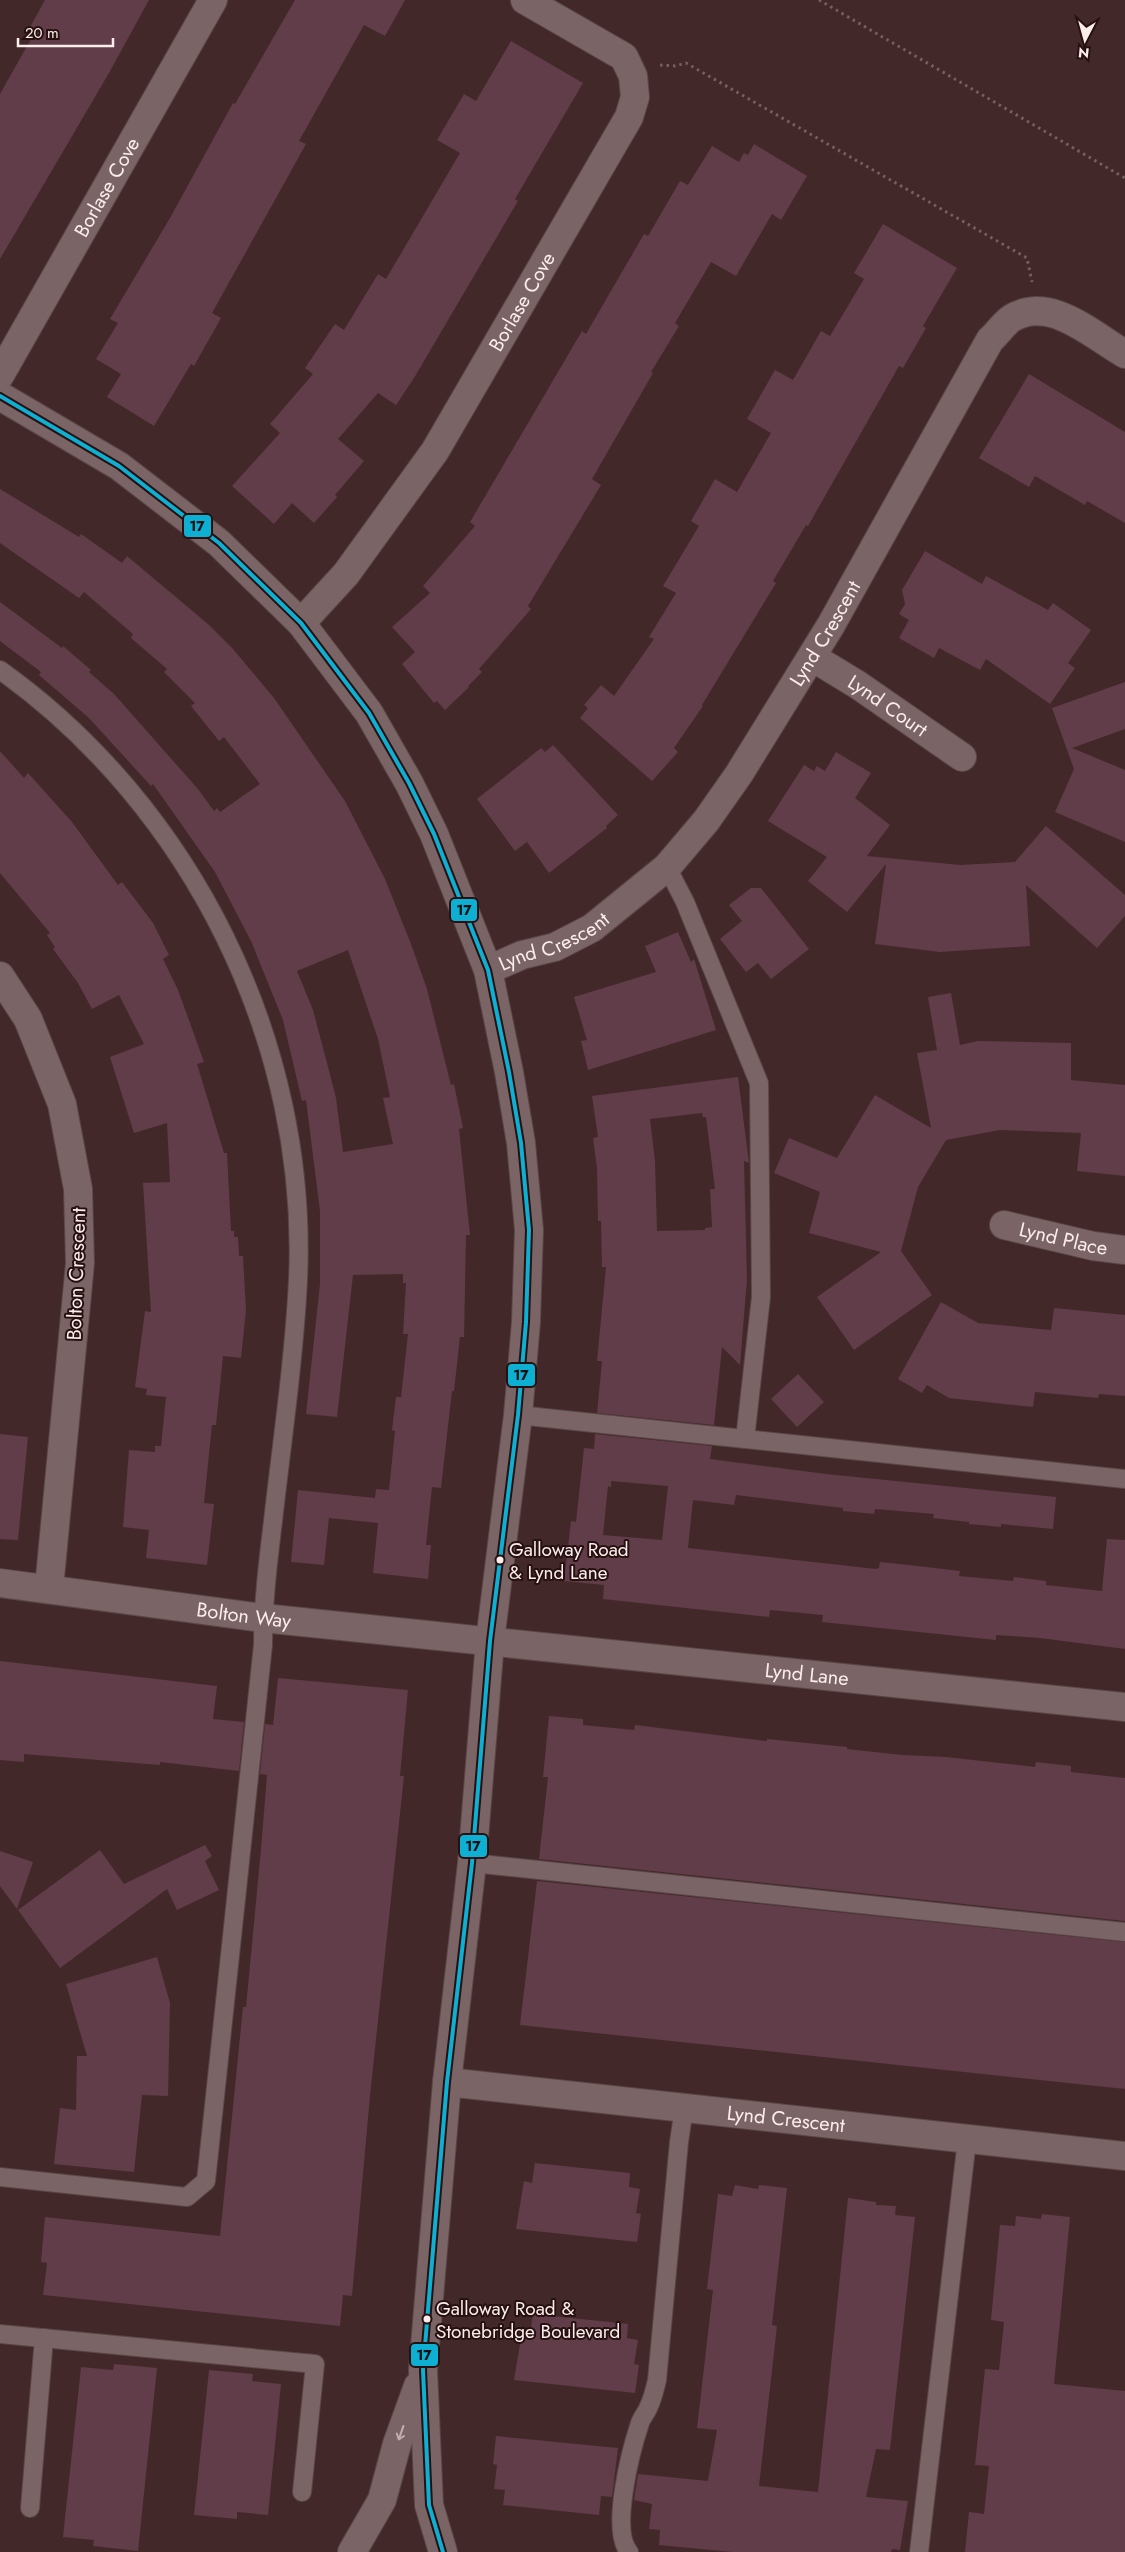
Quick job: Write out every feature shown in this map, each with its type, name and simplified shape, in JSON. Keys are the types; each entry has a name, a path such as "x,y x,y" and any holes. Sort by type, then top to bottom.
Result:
{"street":[{"name":"Borlase Cove","path":"0,375 213,0"},
{"name":"Borlase Cove","path":"301,623 346,574 436,452 629,117 635,97 634,76 624,57 525,0"},
{"name":"Lynd Crescent","path":"488,970 522,955 555,948 592,928 668,867 706,821 739,774 812,657 990,340 1012,318 1033,310 1060,313 1125,354"},
{"path":"0,396 119,466 219,543 301,623 369,713 409,783 434,834 488,970 521,1143 529,1230 526,1322 518,1415 490,1641 472,1863 447,2082 423,2370 429,2505 443,2552"},
{"name":"Lynd Court","path":"812,657 858,685 962,757"},
{"name":"Bolton Crescent","path":"0,976 28,1019 62,1104 78,1189 80,1263 48,1588"},
{"name":"Lynd Place","path":"1004,1225 1093,1246 1125,1250"},
{"name":"Bolton Way","path":"0,1583 263,1618 490,1641"},
{"name":"Lynd Lane","path":"490,1641 1125,1707"},
{"name":"Lynd Crescent","path":"447,2082 1125,2156"},
{"path":"352,2552 382,2500 397,2444 423,2370"}],"lane":[{"path":"0,670 61,718 99,754 133,793 165,834 219,922 256,1010 274,1068 294,1169 298,1219 298,1278 293,1347 263,1618 263,1645 206,2181 187,2197 0,2177"},
{"path":"668,867 685,902 758,1083 761,1296 745,1439"},
{"path":"518,1415 1125,1479"},
{"path":"472,1863 1125,1932"},
{"path":"628,2552 624,2546 621,2532 622,2516 628,2471 641,2422 650,2405 657,2380 679,2142 684,2108"},
{"path":"919,2552 966,2140"},
{"path":"0,2334 315,2364 302,2492"},
{"path":"30,2508 44,2338"}],"path":[{"path":"819,0 1125,178"},
{"path":"676,66 686,63 1027,258 1030,275"}],"building":[{"path":"45,0 149,0 109,73 0,259 0,94 35,32 29,29"},
{"path":"295,0 405,0 385,36 364,25 299,141 306,144 212,313 221,318 194,366 191,364 154,426 107,397 121,374 96,359 118,323 110,319 170,218 233,103 235,104"},
{"path":"511,41 583,83 515,199 518,201 414,378 396,405 378,393 338,439 364,461 335,495 337,497 314,523 292,503 274,524 232,486 280,433 270,424 313,374 305,368 335,324 344,330 378,274 386,279 460,153 437,140 464,94 476,101"},
{"path":"754,144 807,176 781,220 772,214 736,276 711,262 675,323 679,326 651,372 653,373 592,479 601,485 528,606 531,609 479,669 482,672 445,710 437,701 434,703 402,664 415,652 392,627 430,593 423,586 475,526 470,522 582,331 586,334 644,234 648,236 680,181 688,185 712,146 739,162 744,153 748,155"},
{"path":"883,224 957,268 923,326 926,328 903,368 899,366 808,526 806,525 773,581 776,583 703,706 674,748 678,752 652,781 580,718 588,708 584,705 601,685 614,696 654,639 649,637 676,593 663,586 699,526 691,521 715,479 737,492 771,433 747,419 775,370 793,380 821,331 830,336 864,279 854,273"},
{"path":"1029,374 1125,432 1125,523 1087,501 1085,505 1035,476 1029,487 979,458"},
{"path":"0,489 79,537 81,534 122,563 127,556 208,624 233,649 274,698 345,801 385,879 427,989 451,1085 454,1084 463,1128 459,1129 470,1235 466,1235 464,1337 460,1337 441,1488 432,1487 426,1545 431,1545 428,1579 373,1573 378,1523 329,1518 324,1565 291,1562 298,1490 375,1498 376,1489 389,1490 395,1431 392,1430 396,1397 401,1397 408,1334 403,1334 406,1283 403,1283 403,1274 353,1275 337,1417 306,1414 320,1284 320,1211 306,1100 302,1101 283,1020 251,941 215,872 153,784 151,786 89,718 39,675 41,672 0,641 0,602 62,648 63,646 91,670 89,672 114,694 198,789 214,811 217,808 220,812 260,784 224,737 219,741 191,706 195,703 164,672 167,669 131,638 133,634 84,592 79,598 0,543","holes":["348,950 378,1039 390,1097 383,1098 393,1144 343,1152 336,1098 313,1010 297,971"]},
{"path":"925,551 982,584 986,576 1048,610 1053,603 1091,630 1068,663 1075,668 1050,704 986,659 980,670 939,648 934,658 899,638 909,620 899,614 905,604 902,590"},
{"path":"1125,682 1125,729 1072,748 1125,770 1125,842 1055,812 1074,769 1052,708"},
{"path":"553,745 618,815 606,826 607,828 549,873 527,842 515,851 477,799 541,748 545,752"},
{"path":"0,751 24,778 28,773 72,822 118,885 122,882 153,923 169,955 163,959 178,990 204,1062 197,1064 224,1153 227,1153 231,1231 234,1231 234,1237 238,1237 239,1256 243,1256 246,1310 241,1358 223,1356 216,1425 212,1425 204,1503 214,1504 207,1565 146,1558 149,1530 123,1527 129,1450 155,1452 155,1446 161,1446 166,1397 146,1395 147,1389 135,1387 145,1311 151,1312 143,1183 170,1182 167,1123 134,1133 110,1057 144,1044 119,995 92,1009 78,983 53,949 55,947 47,935 50,933 0,873"},
{"path":"836,752 871,773 855,798 890,825 867,856 960,865 1015,862 1046,826 1125,895 1125,916 1097,948 1026,885 1030,946 940,952 875,944 886,864 847,912 808,881 827,857 768,821 804,765 814,771 817,766 825,771"},
{"path":"751,888 761,888 809,949 771,979 758,963 746,972 720,939 742,921 729,905"},
{"path":"678,932 691,962 694,959 716,1030 588,1070 581,1041 587,1040 574,997 656,972 645,946"},
{"path":"951,993 960,1045 978,1041 1071,1043 1071,1080 1125,1085 1125,1176 1077,1171 1081,1133 1000,1130 946,1140 918,1187 901,1251 932,1295 854,1350 817,1297 881,1252 809,1233 820,1192 774,1173 789,1138 837,1158 875,1095 931,1128 917,1053 937,1050 928,997"},
{"path":"738,1077 749,1163 744,1161 747,1279 740,1365 722,1347 714,1425 597,1413 602,1361 597,1361 606,1267 602,1267 601,1221 598,1221 597,1168 593,1138 598,1137 592,1096","holes":["702,1113 703,1117 706,1117 715,1189 710,1189 712,1227 705,1228 705,1230 657,1231 655,1161 650,1119"]},
{"path":"941,1302 978,1323 1051,1330 1054,1308 1125,1315 1125,1396 1099,1394 1098,1398 1035,1392 1033,1407 949,1398 927,1385 922,1393 898,1379"},
{"path":"798,1374 824,1402 797,1427 771,1399"},
{"path":"0,1434 28,1437 18,1540 0,1539"},
{"path":"595,1434 712,1446 710,1459 826,1474 1056,1497 1053,1529 1001,1524 1001,1527 969,1524 969,1522 933,1518 934,1514 875,1509 874,1514 843,1511 843,1508 736,1495 734,1505 693,1500 688,1548 876,1569 879,1568 880,1562 909,1565 960,1571 959,1576 1013,1581 1014,1577 1046,1581 1046,1585 1102,1591 1107,1539 1125,1540 1125,1649 1040,1638 996,1635 996,1640 822,1622 823,1615 770,1610 769,1617 603,1599 604,1585 564,1581 571,1521 576,1522 584,1448 594,1449","holes":["611,1481 668,1486 662,1540 603,1535 608,1486 611,1487"]},
{"path":"0,1661 217,1686 213,1719 244,1722 239,1771 160,1762 160,1765 24,1754 24,1762 0,1760"},
{"path":"278,1678 408,1690 400,1776 404,1776 370,2096 352,2296 343,2295 340,2326 43,2295 47,2263 41,2262 45,2217 220,2236 243,2007 246,2007 261,1849 267,1775 260,1774 265,1724 273,1725"},
{"path":"549,1716 583,1719 583,1725 634,1730 635,1725 767,1741 767,1739 902,1755 946,1757 1035,1767 1036,1762 1071,1766 1071,1772 1125,1778 1125,1921 539,1859 548,1777 543,1777"},
{"path":"205,1845 212,1856 205,1861 219,1890 177,1910 167,1889 60,1968 18,1910 100,1850 124,1884"},
{"path":"0,1851 33,1862 17,1909 0,1886"},
{"path":"537,1881 1125,1942 1125,2089 520,2025"},
{"path":"157,1957 170,2003 168,2096 142,2095 134,2172 54,2164 60,2108 76,2110 77,2056 87,2056 66,1984"},
{"path":"535,2163 630,2173 629,2187 640,2189 636,2213 641,2214 637,2242 516,2229 524,2181 532,2183"},
{"path":"735,2185 758,2189 759,2185 787,2188 772,2325 777,2326 759,2486 818,2492 848,2198 876,2202 876,2205 896,2206 895,2215 915,2217 890,2450 876,2449 866,2497 908,2501 900,2550 892,2549 891,2552 732,2552 659,2545 660,2530 649,2529 652,2504 634,2500 638,2474 708,2481 717,2430 697,2428 713,2290 707,2289 718,2194 732,2196"},
{"path":"1042,2214 1070,2217 1054,2384 1125,2391 1125,2552 965,2552 969,2512 984,2514 989,2466 975,2465 985,2369 999,2370 1004,2322 991,2320 1000,2225 1015,2226 1016,2216 1041,2219"},
{"path":"533,2314 628,2324 627,2338 638,2340 634,2364 639,2365 635,2393 514,2380 522,2332 530,2334"},
{"path":"114,2364 157,2368 138,2551 93,2546 94,2540 63,2537 81,2367 113,2370"},
{"path":"209,2370 253,2374 252,2381 281,2384 268,2515 237,2512 237,2519 194,2515"},
{"path":"496,2436 618,2448 612,2497 601,2496 599,2515 503,2505 505,2490 494,2489 497,2465 493,2464"}],"transit line":[{"name":"17","path":"0,396 119,466 219,543 301,623 369,713 409,783 434,834 488,970 509,1072 521,1143 529,1230 526,1322 518,1415 490,1641 472,1863 447,2082 423,2370 429,2505 443,2552"}],"place":[{"name":"Galloway Road & Lynd Lane","path":"500,1560"},
{"name":"Galloway Road & Stonebridge Boulevard","path":"427,2319"}]}
